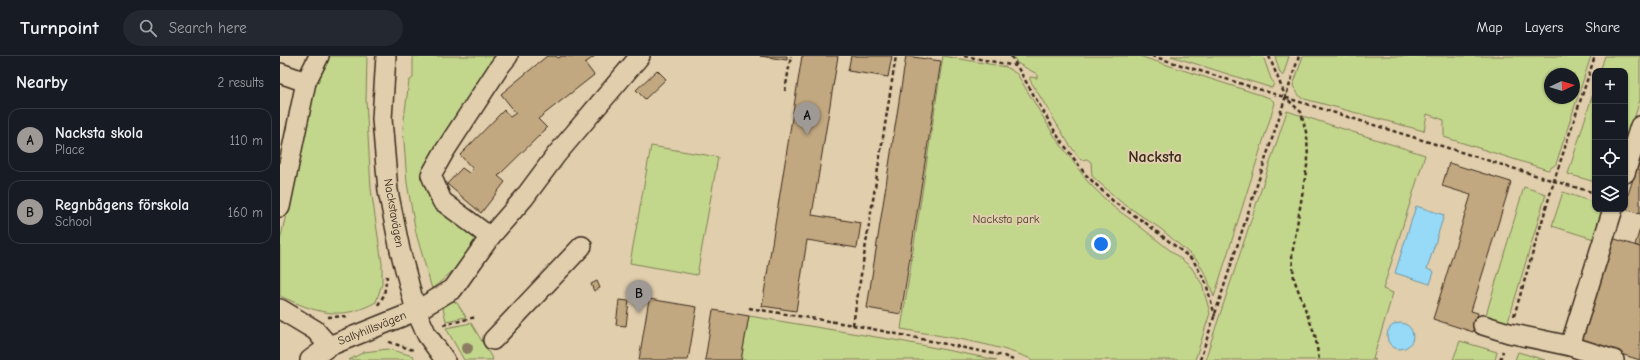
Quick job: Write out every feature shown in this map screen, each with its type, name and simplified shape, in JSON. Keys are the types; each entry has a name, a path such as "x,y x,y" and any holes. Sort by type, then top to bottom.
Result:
{"street":[{"path":"280,207 306,82 319,56"},
{"name":"Nackstavägen","path":"386,56 382,119 388,191 416,311 427,335 445,360"},
{"path":"490,237 442,201 431,175 444,152 508,56"},
{"name":"Sallyhillsvägen","path":"310,360 329,346 416,311 453,289 490,237 524,198 556,155 640,56"},
{"path":"280,73 306,82"},
{"path":"1628,164 1640,126"},
{"path":"1570,346 1613,212"},
{"path":"493,340 582,246"},
{"name":"Sallyhillsvägen","path":"280,309 315,330 329,346"},
{"path":"1483,325 1509,333 1570,346 1614,360"}],"path":[{"path":"785,91 791,56"},
{"path":"852,325 896,56"},
{"path":"964,56 1017,66"},
{"path":"1011,56 1057,135 1085,174 1115,204 1143,221 1193,260 1206,283 1215,316"},
{"path":"1152,56 1592,192"},
{"path":"1269,56 1286,98 1301,112 1307,136 1308,160 1292,255 1294,279 1316,335 1320,360"},
{"path":"1200,360 1299,56"},
{"path":"1500,360 1554,181 1595,56"},
{"path":"376,307 382,300 389,268 404,264"},
{"path":"749,308 852,325 1004,356 1013,360"},
{"path":"305,324 325,317 353,316"},
{"path":"443,325 476,317"},
{"path":"393,344 410,348 416,353"}],"green space":[{"path":"327,56 367,56 366,100 371,189 382,264 382,284 376,302 351,312 339,313 317,310 280,296 280,241 315,87"},
{"path":"413,56 501,56 427,175 483,236 455,269 432,289 416,233 407,183 403,127 409,81 413,78"},
{"name":"Nacksta park","path":"943,56 1006,67 1017,74 1055,137 1088,182 1112,206 1191,267 1202,284 1210,313 1195,360 1034,360 985,344 901,329"},
{"path":"1013,56 1139,56 1270,98 1275,103 1214,297 1207,277 1197,260 1161,229 1121,202 1092,176 1091,162 1087,159 1081,160 1069,144 1030,80 1030,77 1037,78 1037,74 1017,63"},
{"path":"1171,56 1263,56 1271,79 1274,83 1272,88"},
{"path":"1275,56 1289,56 1283,76 1280,73"},
{"path":"1303,56 1591,56 1580,90 1580,68 1544,68 1544,104 1575,104 1556,164 1548,170 1444,137 1444,120 1427,114 1424,131 1301,98 1293,86"},
{"path":"1605,56 1640,56 1640,100 1628,138 1628,68 1601,68"},
{"path":"1592,97 1592,181 1568,174"},
{"path":"1287,111 1425,155 1383,289 1393,293 1373,359 1376,360 1205,360"},
{"path":"651,146 718,157 697,275 630,263"},
{"path":"1524,187 1546,194 1505,332 1483,325"},
{"path":"1563,192 1592,202 1592,212 1605,212 1597,240 1552,226"},
{"path":"453,301 457,303 466,317 446,321 443,308 447,303"},
{"path":"749,316 900,341 997,360 741,360"},
{"path":"471,323 493,360 464,360 446,328"},
{"path":"1460,341 1497,352 1495,360 1453,360"},
{"path":"388,349 413,356 415,360 349,360 364,352"},
{"path":"1518,352 1545,360 1515,360"}],"water":[{"path":"1416,206 1444,215 1427,269 1434,272 1430,284 1395,273"},
{"path":"1400,323 1409,327 1413,336 1409,345 1400,349 1391,345 1387,336 1391,327"}],"building":[{"path":"547,56 556,56 558,58 562,56 595,56 585,63 594,75 538,119 547,128 498,176 505,182 481,213 447,184 462,168 469,173 473,169 460,155 504,110 510,117 516,113 501,94"},
{"path":"760,56 787,56 787,60"},
{"path":"802,56 838,56 812,215 861,223 857,248 807,240 796,311 762,306"},
{"path":"851,56 892,56 888,77 848,71"},
{"path":"906,56 941,61 901,314 867,308"},
{"path":"657,70 666,79 645,99 636,90"},
{"path":"1640,157 1640,214 1628,210 1628,195"},
{"path":"1449,163 1511,182 1471,311 1478,313 1473,332 1433,319 1471,195 1442,186"},
{"path":"1640,229 1640,247 1635,245"},
{"path":"1612,238 1640,247 1640,360 1579,341"},
{"path":"597,281 600,288 594,291 591,284"},
{"path":"649,299 697,307 688,360 639,360"},
{"path":"619,300 629,301 626,326 616,325"},
{"path":"713,310 749,316 741,360 705,360"}],"place":[{"name":"Nacksta skola","path":"807,135"},
{"name":"Regnbågens förskola","path":"639,313"}],"district":[{"name":"Nacksta","path":"1155,157"}]}
